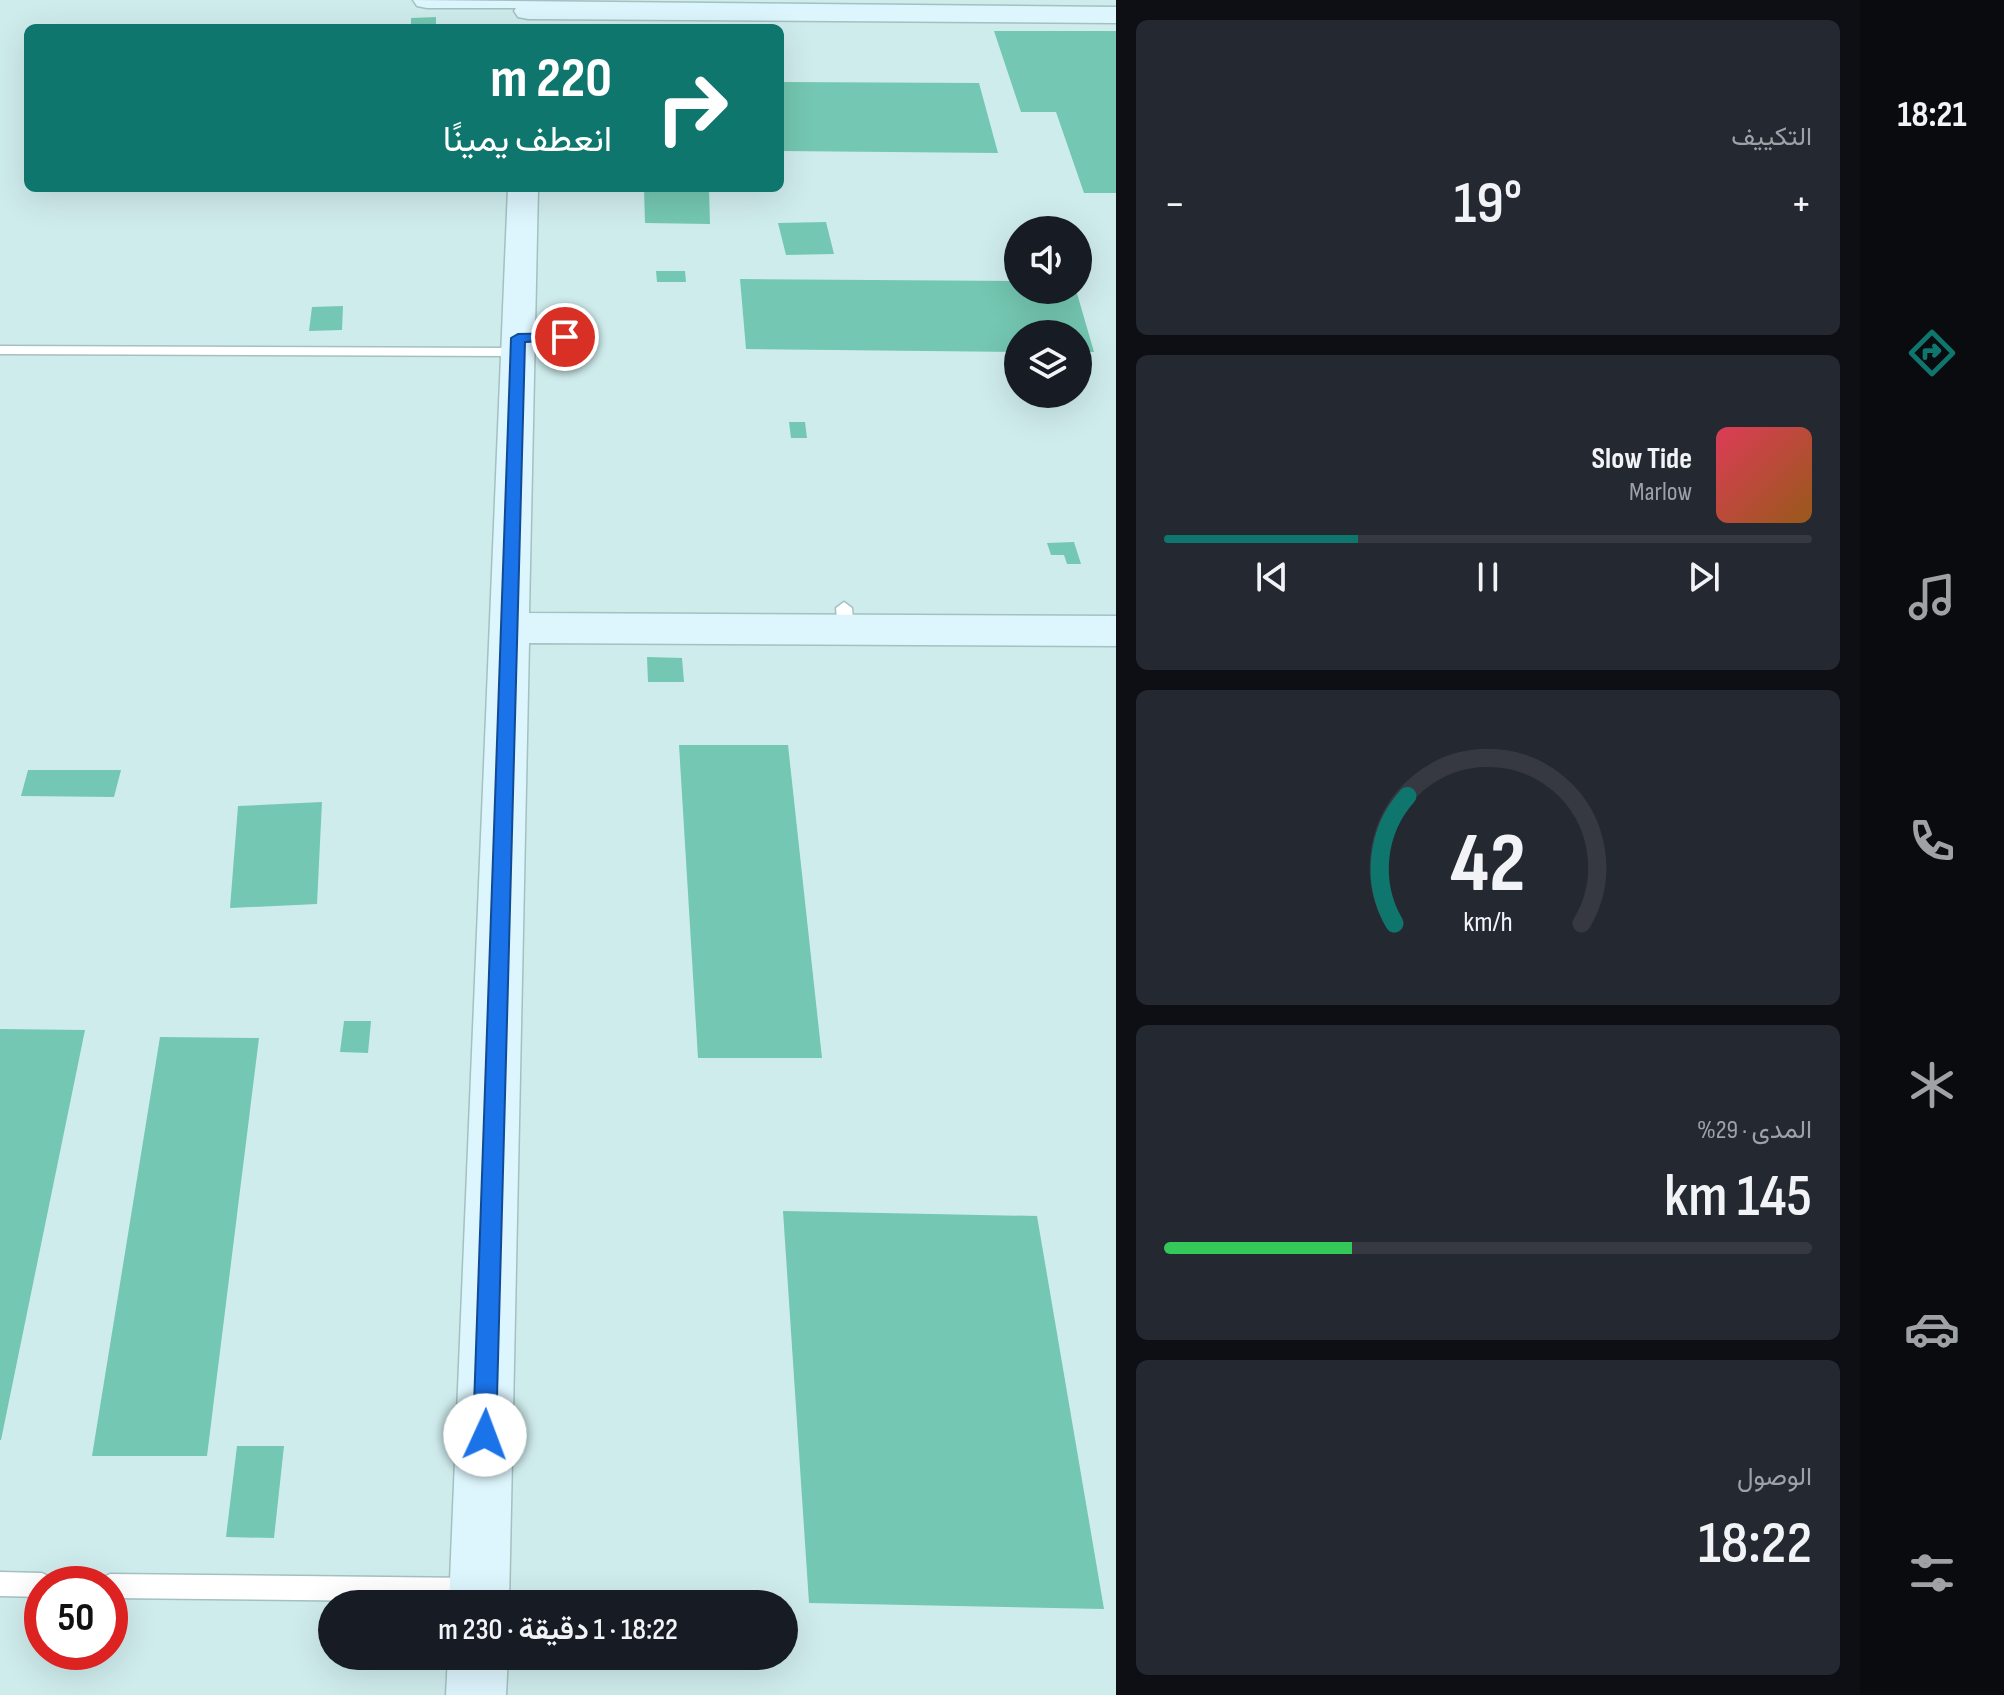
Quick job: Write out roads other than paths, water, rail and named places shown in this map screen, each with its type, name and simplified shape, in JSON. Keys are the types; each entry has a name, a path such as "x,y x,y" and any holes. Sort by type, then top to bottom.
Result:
{"main road":[{"path":"427,0 528,10 1116,15"},
{"path":"480,1590 523,192"},
{"path":"509,628 845,619 1116,631"},
{"path":"476,1695 477,1670"}],"lane":[{"path":"0,350 518,345 588,337"},
{"path":"0,1584 24,1585"},
{"path":"128,1587 318,1592"}]}
